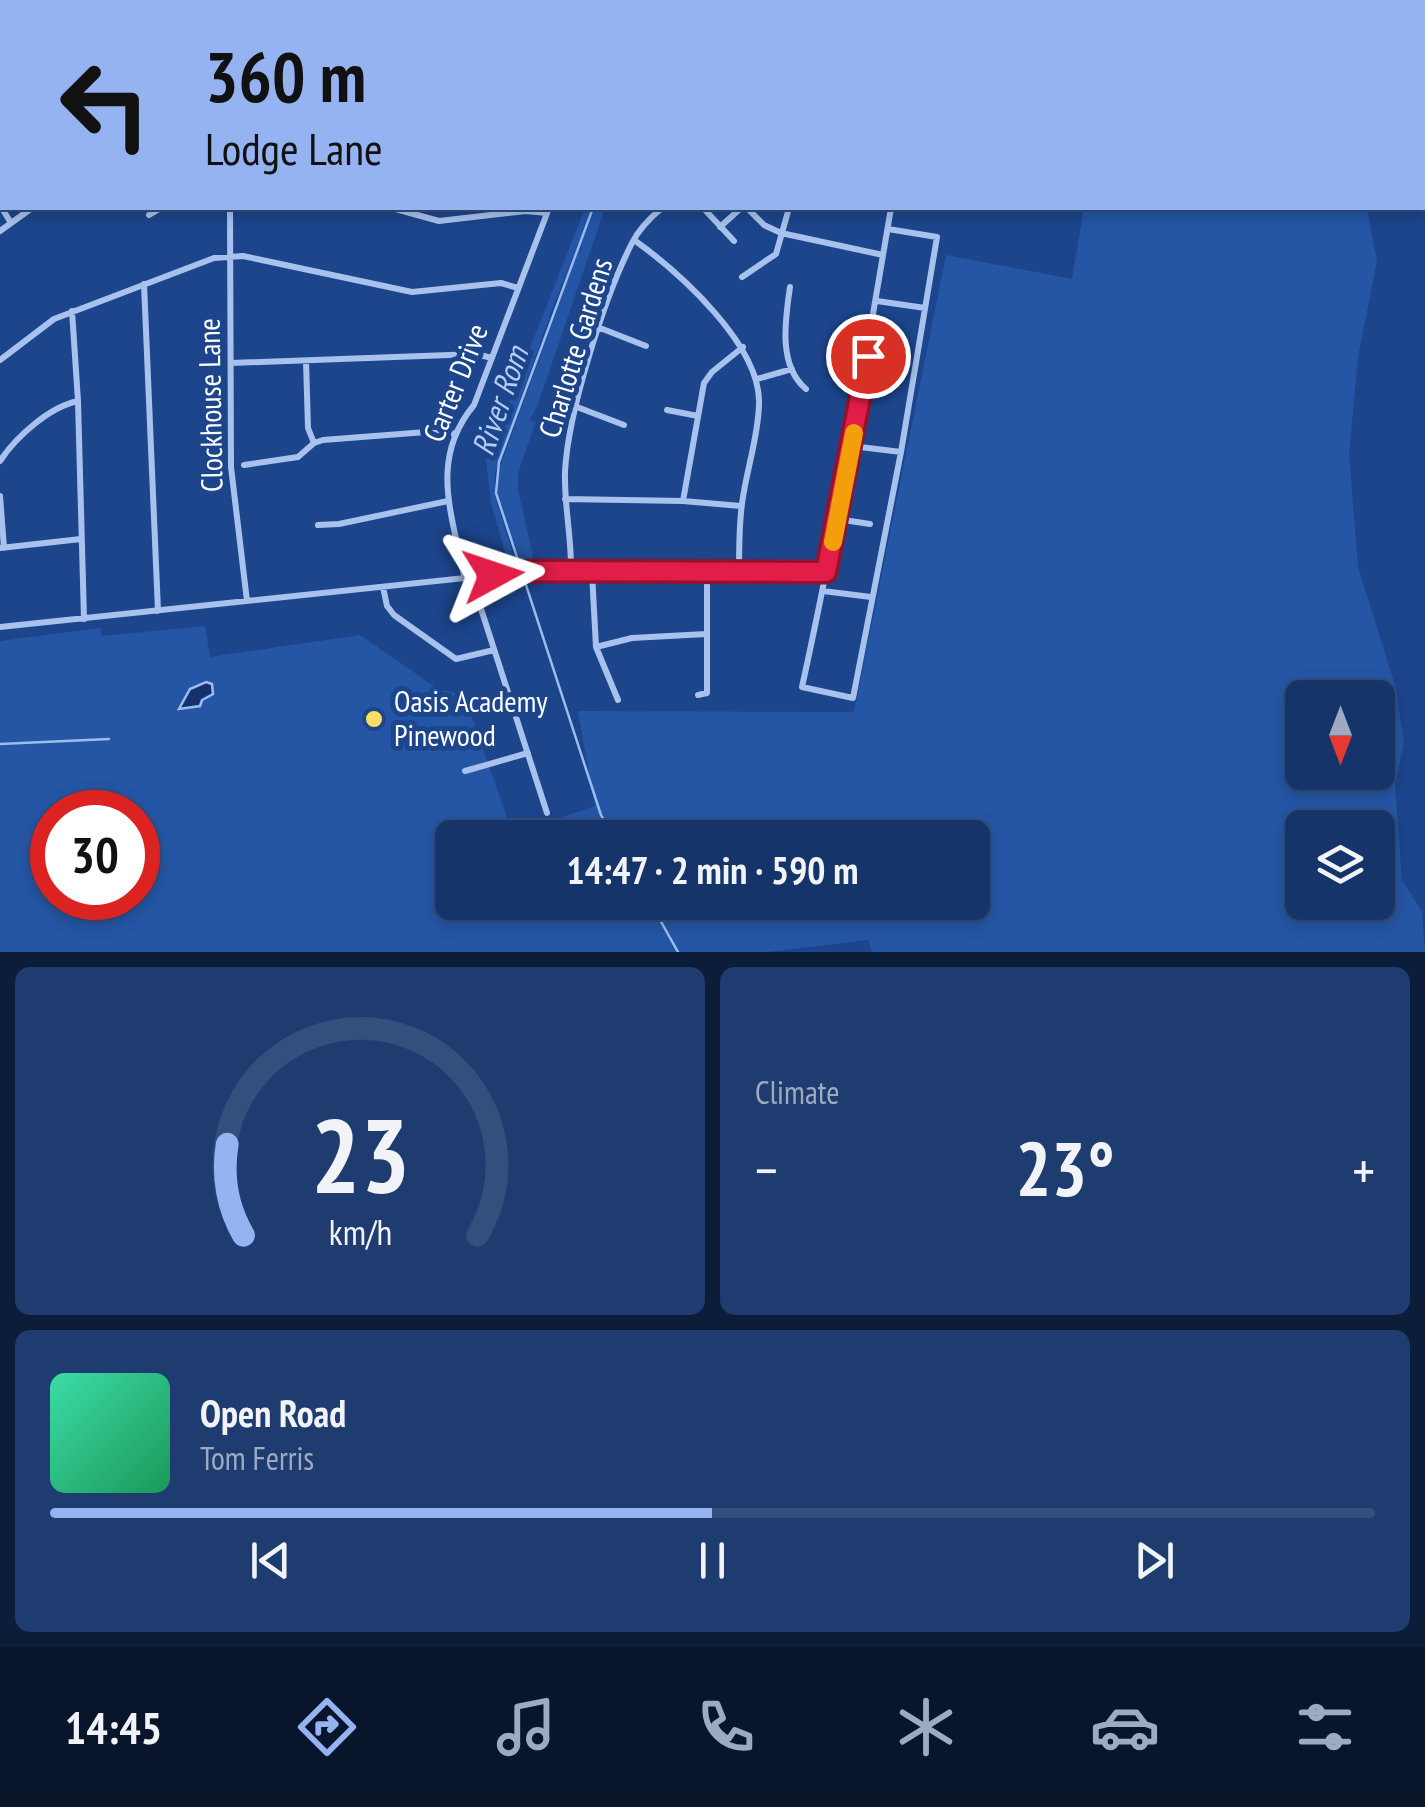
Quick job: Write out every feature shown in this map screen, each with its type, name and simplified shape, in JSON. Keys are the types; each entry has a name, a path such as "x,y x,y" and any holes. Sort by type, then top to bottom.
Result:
{"street":[{"path":"3,210 11,223"},
{"path":"0,231 29,210"},
{"path":"149,215 158,210"},
{"name":"Clockhouse Lane","path":"230,210 231,456 247,601"},
{"path":"399,210 439,221 548,210"},
{"name":"Carter Drive","path":"546,813 494,650 464,575 445,472 456,434 474,405 548,210"},
{"name":"Charlotte Gardens","path":"571,572 572,543 565,500 568,439 600,328 633,240 660,210"},
{"path":"720,227 741,210"},
{"path":"746,210 781,233 883,255"},
{"path":"742,277 776,254 788,210"},
{"path":"888,229 936,238 901,452 853,698 802,687 852,446 883,255 892,210"},
{"path":"706,211 734,242"},
{"path":"633,240 662,261 743,347 757,379 760,403 741,506 740,572"},
{"path":"0,360 54,319 214,258 244,256 412,292 501,283 518,288"},
{"path":"144,284 158,610"},
{"path":"790,287 784,336 796,380 806,389"},
{"path":"877,302 925,308"},
{"path":"72,311 84,619"},
{"path":"600,328 646,346"},
{"path":"683,501 704,383 743,347"},
{"path":"231,363 476,354 492,358"},
{"path":"306,361 308,428 314,443"},
{"path":"757,379 792,368"},
{"path":"865,372 896,376"},
{"path":"0,462 11,444 63,404 78,401"},
{"path":"577,407 624,425"},
{"path":"667,410 698,416"},
{"path":"231,456 244,465 298,457 314,443 439,431 456,434"},
{"path":"852,446 901,452"},
{"path":"233,479 244,465"},
{"path":"0,496 2,548 81,539"},
{"path":"565,500 683,501 741,506"},
{"path":"318,525 448,502"},
{"path":"837,520 870,524"},
{"path":"0,627 529,571 826,572"},
{"path":"592,573 596,648 618,700"},
{"path":"698,695 707,693 707,573"},
{"path":"383,587 387,606 394,615 456,659 494,650"},
{"path":"823,591 871,597"},
{"path":"596,648 632,638 706,634"},
{"path":"465,771 528,753"}],"shaded area":[{"path":"584,210 591,210 495,472 495,497 517,567 509,567 491,502 486,460"},
{"path":"594,210 604,210 530,420 536,422 518,472 518,490 535,565 521,567 498,496 498,472"},
{"path":"1084,210 1367,210 1377,261 1358,357 1349,454 1358,567 1393,680 1285,680 1285,790 1395,790 1395,786 1402,880 1422,912 1425,952 872,952 868,940 768,952 0,952 0,641 100,628 102,636 205,626 210,657 360,635 438,689 464,695 508,820 435,820 435,920 990,920 990,820 554,820 595,806 578,711 854,712 946,255 1072,279"},
{"path":"206,682 212,684 213,694 202,700 200,706 179,709 190,689"},
{"path":"1395,685 1404,742 1395,786"}],"waterway":[{"name":"River Rom","path":"592,210 499,462 496,493 604,820"},
{"path":"0,744 109,739"},
{"name":"River Rom","path":"660,920 678,952"}],"slow traffic":[{"path":"833,542 854,433"}],"place":[{"name":"Oasis Academy Pinewood","path":"374,719"}],"route":[{"path":"493,575 532,571 826,572 868,356"}]}
